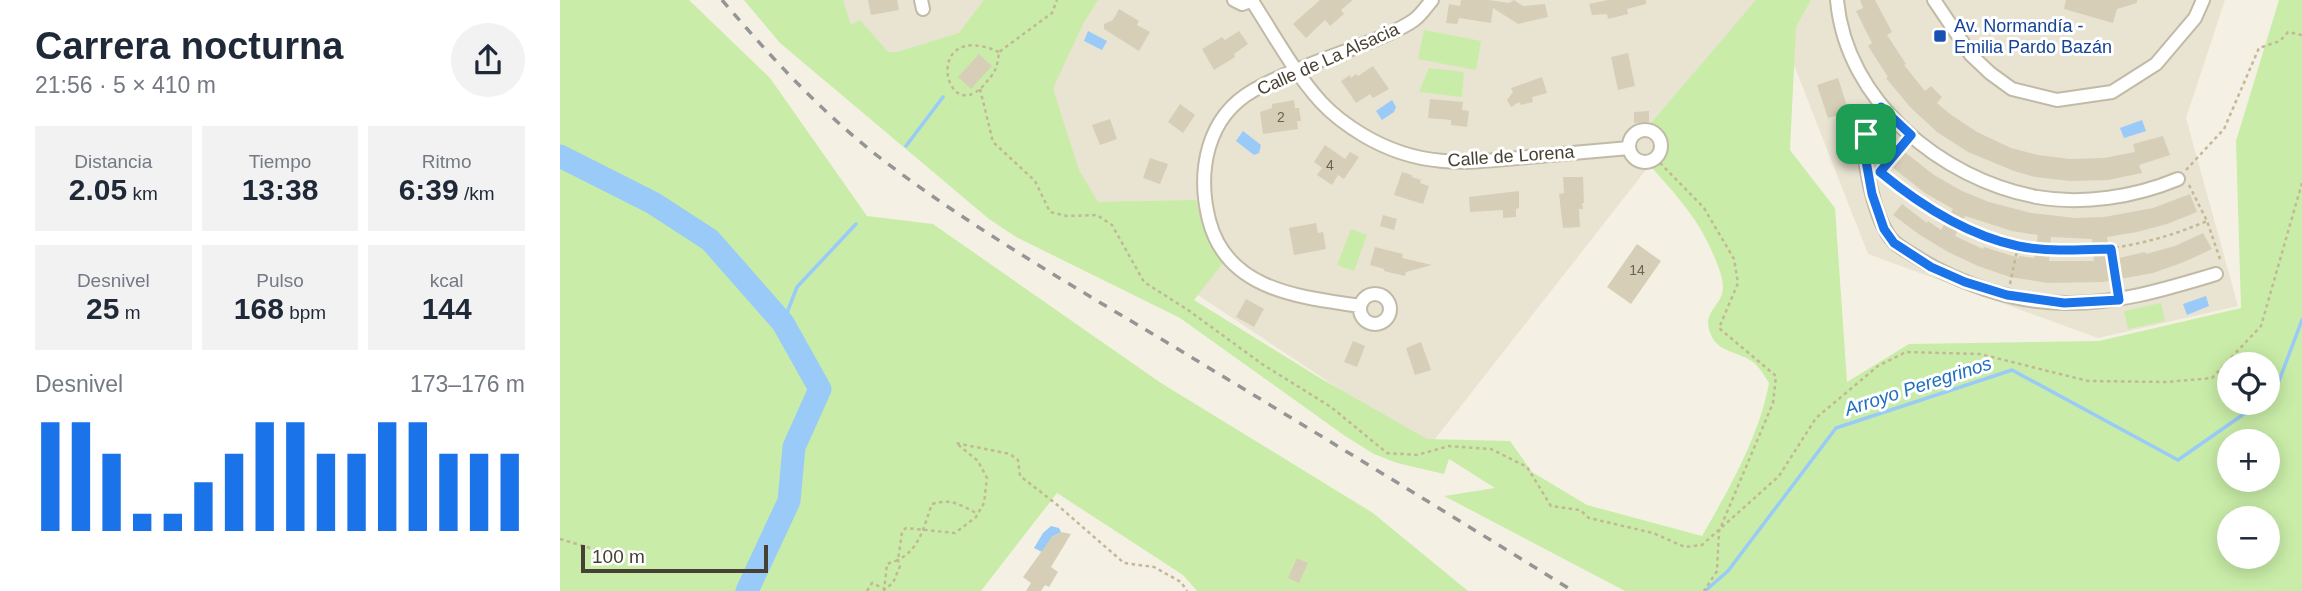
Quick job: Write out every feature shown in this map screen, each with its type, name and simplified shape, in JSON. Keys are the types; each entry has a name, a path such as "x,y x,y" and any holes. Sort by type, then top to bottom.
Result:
{"street":[{"name":"Calle de Lorena","path":"1234,0 1242,4 1253,1 1322,104 1350,127 1380,145 1407,156 1466,163 1629,148"},
{"name":"Calle de La Alsacia","path":"1360,306 1289,295 1262,284 1240,269 1222,249 1211,227 1203,198 1207,153 1216,130 1233,107 1252,91 1393,32 1416,18 1432,0"},
{"path":"1837,0 1839,22 1847,48 1881,107 1911,135 1954,167 1994,185 2038,197 2078,200 2121,196 2178,179"},
{"path":"1934,0 1971,55 1990,73 2012,89 2057,100 2112,92 2157,64 2195,18 2203,0"},
{"path":"1881,107 1866,134 1866,161 1872,194 1884,229 1894,243 1931,267 1965,282 2007,295 2064,303 2119,300 2157,292 2216,274"},
{"name":"Calle de Lorena","path":"1651,132 1659,139 1661,149 1655,158 1646,162 1637,160 1629,148 1636,134 1651,132"}],"path":[{"path":"999,52 968,46 960,49 946,64 946,73 955,92 967,95 980,89 997,69 999,52 1052,13 1057,0"},
{"path":"2178,179 2224,129 2259,48 2280,41 2288,32 2302,35"},
{"path":"980,89 993,142 1035,181 1050,212 1067,216 1097,215 1112,225 1144,282 1188,310 1262,364 1331,407 1387,453 1417,455 1448,446 1491,449 1527,467 1551,506 1580,510 1589,518 1653,533 1685,547 1702,545 1779,476 1816,418 1878,366 1906,352 1980,354 2088,381 2167,382 2212,378 2261,326 2302,183"},
{"path":"1911,135 1880,172 1937,214 1964,227 2018,246 2111,249 2175,235 2207,221"},
{"path":"1655,158 1704,208 1734,259 1738,283 1719,328 1776,376 1773,403 1718,531 1717,571 1704,591"},
{"path":"2191,186 2221,260"},
{"path":"2007,295 2018,246"},
{"path":"2111,249 2119,300"},
{"path":"885,590 893,583 900,566 898,560 902,532 906,528 955,533 978,514 984,503 987,478 978,461 956,443 1010,454 1018,460 1020,476 1124,563 1154,567 1181,582 1187,591"},
{"path":"885,590 887,564 913,550 925,529 932,505 946,500 978,514"},
{"path":"560,539 600,551"},
{"path":"867,591 872,583 885,590"}],"shaded area":[{"path":"793,0 2225,0 2186,118 2238,306 2098,338 1868,254 1772,9 1428,448 838,56"}],"green space":[{"path":"560,0 689,0 770,78 867,216 933,224 1161,383 1373,513 1468,591 1197,591 1183,575 1057,493 981,591 560,591"},
{"path":"744,0 843,0 851,25 860,20 888,52 897,52 959,33 984,0 1098,0 1083,24 1054,86 1054,92 1079,170 1098,202 1196,200 1206,235 1223,263 1194,300 1320,378 1427,439 1510,441 1532,472 1587,505 1702,536 1751,443 1769,383 1753,362 1720,346 1712,337 1708,321 1722,294 1721,274 1696,222 1652,168 1664,158 1668,145 1663,133 1651,123 1756,0 1811,0 1796,27 1790,150 1835,208 1847,382 1909,344 2099,341 2241,308 2236,141 2279,0 2302,0 2302,591 1625,591 1444,496 1495,488 1449,459 1444,474 1397,463 1374,454 1180,318 1016,237 989,219 780,43"},
{"path":"1424,30 1481,41 1476,70 1418,59"},
{"path":"1429,68 1464,72 1462,97 1419,92"},
{"path":"1351,229 1367,235 1354,271 1337,265"},
{"path":"2161,303 2165,321 2128,329 2124,311"}],"water":[{"path":"1088,31 1107,41 1102,50 1084,41"},
{"path":"1392,100 1396,107 1394,112 1382,120 1376,111"},
{"path":"2142,120 2146,131 2124,138 2120,128"},
{"path":"1243,131 1261,145 1259,153 1254,155 1236,141"},
{"path":"2206,296 2209,306 2187,315 2183,304"},
{"path":"1051,526 1059,528 1061,532 1052,537 1042,552 1034,548 1043,533"}],"building":[{"path":"868,0 897,0 899,10 871,15"},
{"path":"1320,0 1353,0 1341,10 1344,14 1330,26 1325,20 1306,38 1293,24"},
{"path":"1461,0 1509,3 1514,0 1523,6 1545,4 1548,17 1518,24 1493,8 1491,23 1459,18 1457,24 1446,23 1449,4 1460,6"},
{"path":"1608,0 1646,0 1646,4 1627,9 1628,14 1608,19 1607,14 1592,15 1589,4"},
{"path":"1860,0 1875,0 1892,32 1887,35 1906,64 1904,65 1925,91 1931,86 1942,97 1937,103 1977,132 2011,148 2070,159 2104,158 2135,152 2133,144 2163,136 2170,155 2139,165 2142,173 2108,180 2070,181 2035,177 1968,152 1937,132 1910,107 1886,78 1888,77 1868,46 1872,43 1856,11 1863,8"},
{"path":"2066,0 2137,0 2137,3 2117,9 2113,23 2064,9"},
{"path":"1119,9 1139,21 1137,25 1150,32 1139,51 1104,29 1104,24 1113,20"},
{"path":"1239,31 1248,44 1234,54 1235,57 1214,70 1202,49"},
{"path":"1628,53 1635,86 1618,90 1611,57"},
{"path":"979,54 992,66 971,89 958,77"},
{"path":"1373,66 1389,89 1373,98 1370,94 1356,103 1341,81 1350,75 1351,78 1356,74 1358,76"},
{"path":"1542,77 1547,93 1532,97 1533,102 1521,105 1519,102 1511,107 1507,100 1513,92 1511,88"},
{"path":"1838,78 1849,112 1828,118 1817,85"},
{"path":"1430,99 1463,102 1462,110 1469,111 1467,127 1451,125 1451,120 1428,118"},
{"path":"1294,100 1295,108 1299,108 1301,121 1297,121 1298,129 1263,134 1260,112 1272,108 1272,104"},
{"path":"1180,104 1195,115 1183,133 1168,122"},
{"path":"1649,111 1649,122 1634,123 1634,112"},
{"path":"1110,119 1117,139 1100,145 1092,125"},
{"path":"1886,139 1934,175 1962,191 1989,202 2031,213 2075,218 2104,217 2153,208 2190,194 2197,212 2167,224 2107,237 2110,260 2175,246 2203,233 2212,249 2153,273 2103,282 2048,283 2010,277 1948,252 1893,215 1902,204 1941,230 1953,209 1925,193 1888,164 1890,161 1877,148","holes":["1965,216 2012,231 2038,235 2034,258 2019,258 1984,247 1983,249 1955,236","2051,237 2092,239 2094,261 2049,261"]},
{"path":"1325,145 1345,159 1350,152 1359,157 1344,179 1338,175 1332,185 1317,175 1322,168 1314,162"},
{"path":"1150,158 1168,164 1160,184 1143,178"},
{"path":"1402,172 1429,186 1423,204 1394,195"},
{"path":"1563,177 1583,177 1584,203 1583,209 1579,209 1580,227 1563,228 1559,194 1564,193"},
{"path":"1519,191 1516,217 1503,218 1503,210 1470,212 1469,197"},
{"path":"1383,215 1397,219 1394,230 1380,226"},
{"path":"1316,223 1318,233 1323,232 1326,249 1294,255 1289,228"},
{"path":"1637,244 1661,261 1631,304 1607,287"},
{"path":"1375,247 1403,254 1402,258 1432,265 1406,272 1405,276 1384,271 1370,265"},
{"path":"1246,299 1264,309 1254,327 1236,317"},
{"path":"1353,341 1365,346 1357,367 1344,362"},
{"path":"1421,342 1431,370 1415,375 1406,348"},
{"path":"1061,532 1071,534 1051,567 1058,572 1049,587 1045,585 1041,591 1026,591 1031,583 1023,577 1052,537"},
{"path":"1297,558 1308,563 1299,583 1288,578"}],"waterway":[{"path":"906,146 943,97"},
{"path":"560,156 653,203 710,240 783,323 820,389 794,447 789,501 747,591"},
{"path":"783,323 797,287 856,224"},
{"name":"Arroyo Peregrinos","path":"2280,378 2302,320"},
{"name":"Arroyo Peregrinos","path":"1705,591 1728,571 1836,428 2012,370 2178,460 2242,415"}],"railway":[{"path":"722,0 816,102 857,139 915,184 1030,260 1573,591"}],"place":[{"name":"Av. Normandía - Emilia Pardo Bazán","path":"1940,36"}],"route":[{"path":"1881,107 1911,135 1880,172 1937,214 1964,227 2018,246 2111,249 2119,300 2064,303 2007,295 1965,282 1931,267 1894,243 1884,229 1872,194 1866,161 1866,134 1881,107"}]}
